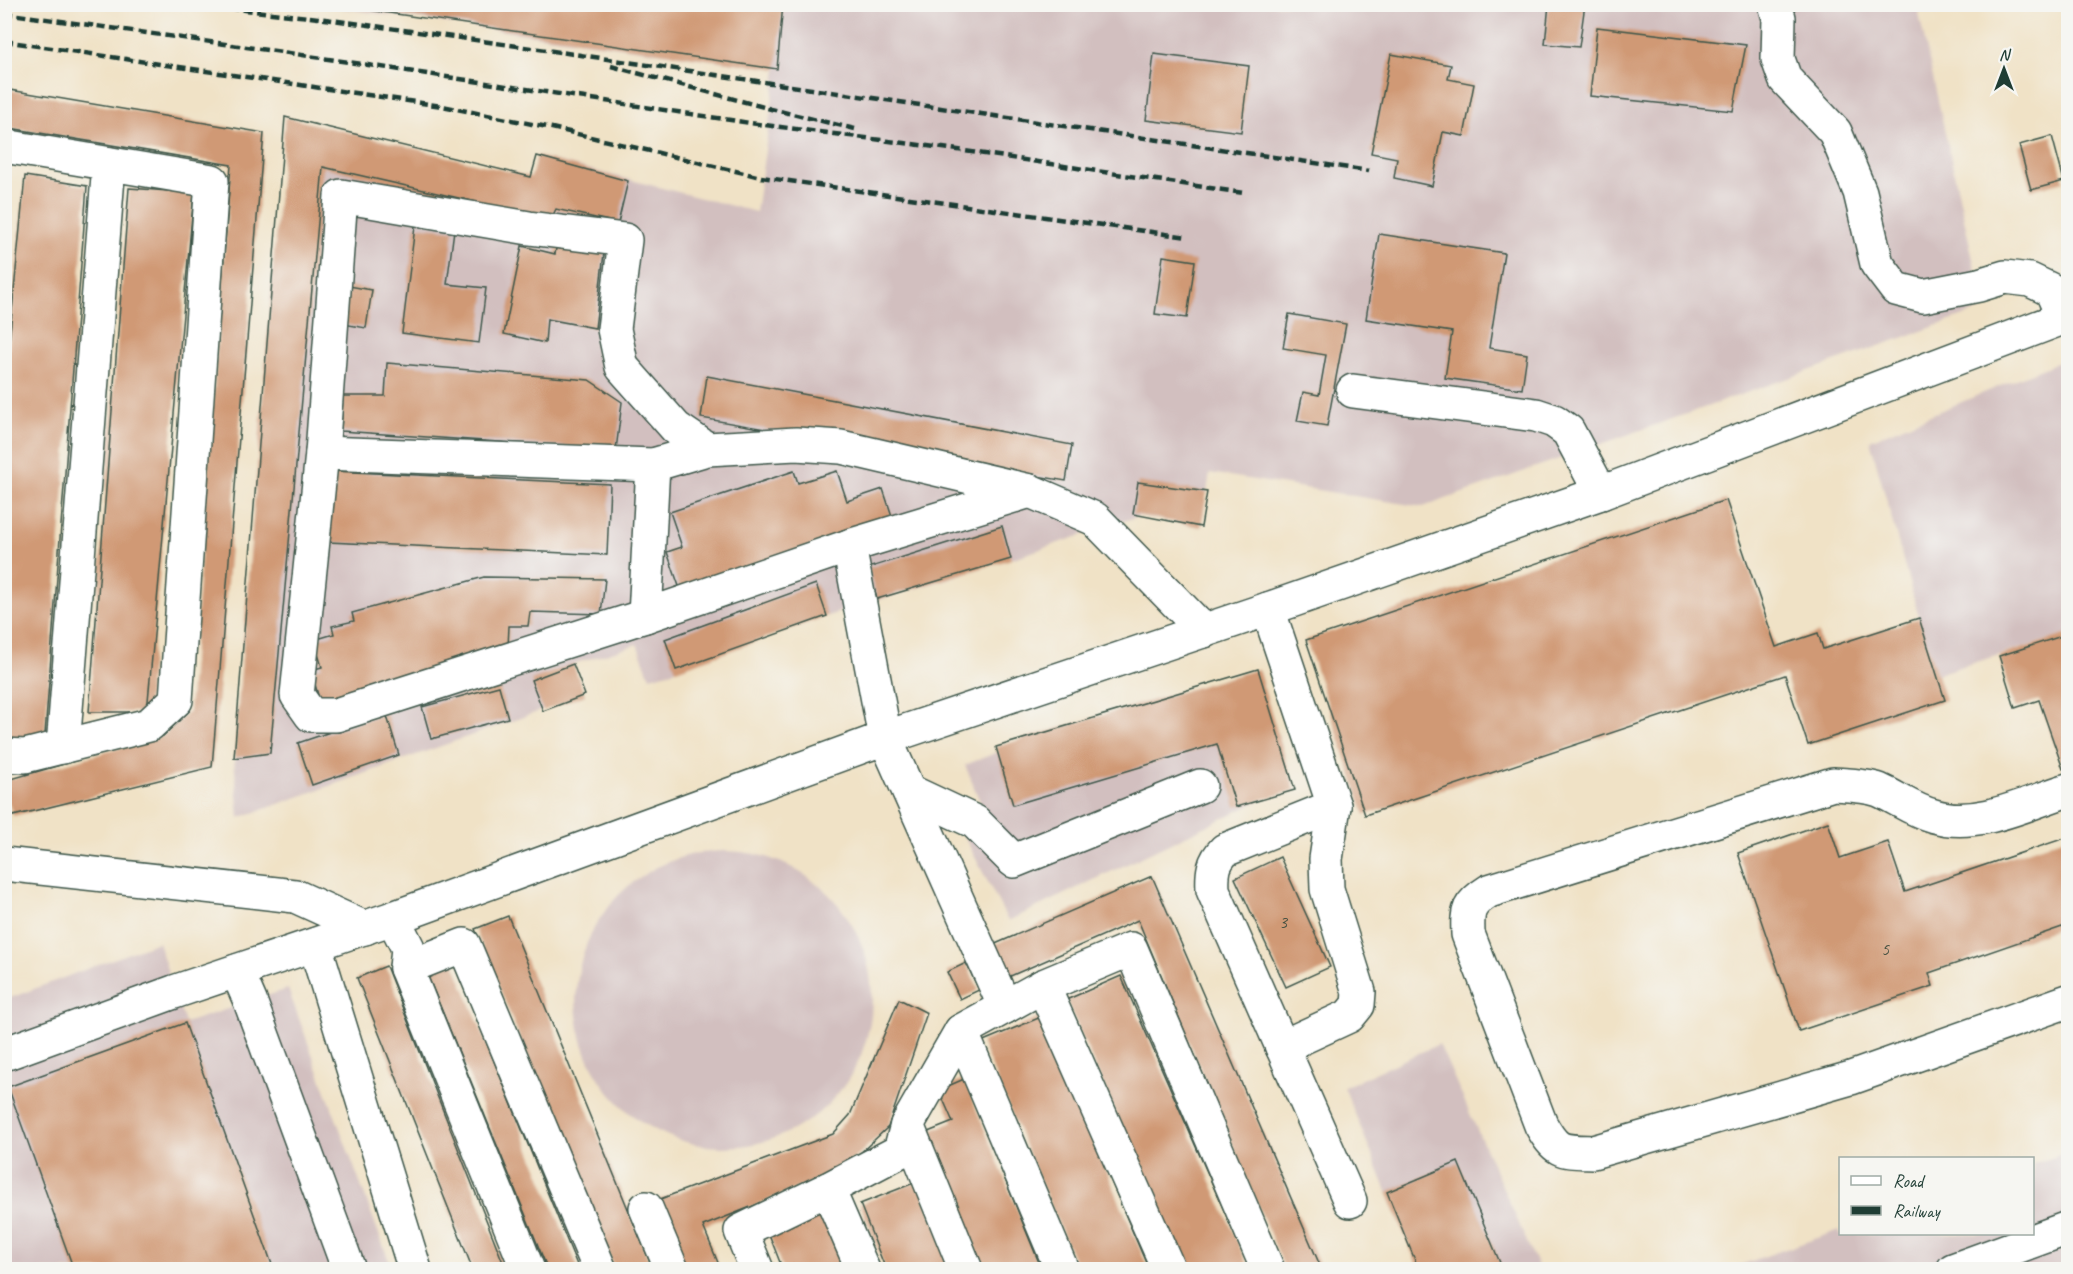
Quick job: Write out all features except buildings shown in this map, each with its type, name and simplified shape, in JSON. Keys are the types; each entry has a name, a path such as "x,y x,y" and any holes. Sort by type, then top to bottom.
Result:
{"lane":[{"path":"4,1054 174,992 379,923 885,738 1204,631 1601,493 2066,317 2051,290 2030,280 2005,277 1979,285 1923,296 1896,289 1877,264 1860,192 1835,132 1785,79 1778,59 1779,18 1775,4"},
{"path":"4,146 212,181 176,700 149,725 26,756 4,755"},
{"path":"63,747 109,164"},
{"path":"707,449 676,428 622,367 614,329 625,240 529,228 341,196 322,453 297,695 311,714 336,715 645,616 849,546 1030,491"},
{"path":"1353,391 1536,415 1554,421 1568,431 1601,493"},
{"path":"322,453 653,465 707,449 796,444 841,447 1030,491 1095,519 1204,631"},
{"path":"645,616 653,465"},
{"path":"849,546 885,738 1005,1007"},
{"path":"1268,609 1334,806 1326,859 1327,889 1359,992 1358,1005 1349,1016 1282,1047"},
{"path":"2068,790 1980,819 1958,819 1935,817 1877,790 1833,784 1490,891 1474,901 1467,915 1467,934 1541,1125 1553,1145 1566,1152 1593,1152 1851,1078 2068,1002"},
{"path":"909,791 975,822 1014,861 1200,786"},
{"path":"1334,806 1225,850 1216,859 1212,875 1213,890 1350,1201"},
{"path":"6,860 295,896 379,923 408,948 406,968 528,1269"},
{"path":"315,945 415,1269"},
{"path":"406,968 464,945 600,1269"},
{"path":"757,1269 741,1231 900,1151 907,1125 961,1031 1043,986 1131,949 1268,1269"},
{"path":"237,971 349,1269"},
{"path":"1043,986 1169,1269"},
{"path":"961,1031 1062,1269"},
{"path":"907,1125 966,1269"},
{"path":"828,1189 863,1269"},
{"path":"646,1208 672,1269"},
{"path":"1953,1269 2068,1228"}],"shaded area":[{"path":"317,5 1917,5 1984,309 1423,507 1210,473 1201,527 1139,516 1011,559 827,616 676,670 650,677 637,644 573,664 585,695 239,818 234,758 285,117 531,177 537,156 756,212 777,69"},
{"path":"2068,358 2068,634 1937,674 1919,618 1870,440"},
{"path":"1258,669 1295,790 1263,799 1008,921 962,832 985,814 965,765 998,752 996,747"},
{"path":"724,851 753,854 781,862 818,884 829,894 855,929 861,942 869,970 872,999 869,1028 861,1056 839,1093 829,1104 794,1130 781,1136 753,1144 724,1147 695,1144 667,1136 630,1114 619,1104 593,1069 587,1056 579,1028 576,999 579,970 587,942 609,905 619,894 654,868 667,862 695,854"},
{"path":"158,942 185,1023 288,989 392,1269 5,1270 5,1000"},
{"path":"1439,1044 1539,1269 1419,1269 1344,1087"},
{"path":"2068,1152 2068,1269 1726,1270 1839,1230 1839,1235 2034,1235 2034,1164"}],"railway":[{"path":"189,4 318,18 553,51 1369,171"},
{"path":"4,13 1243,193"},
{"path":"4,41 442,106 552,128 761,177 1187,237"},
{"path":"611,66 855,129"}]}
